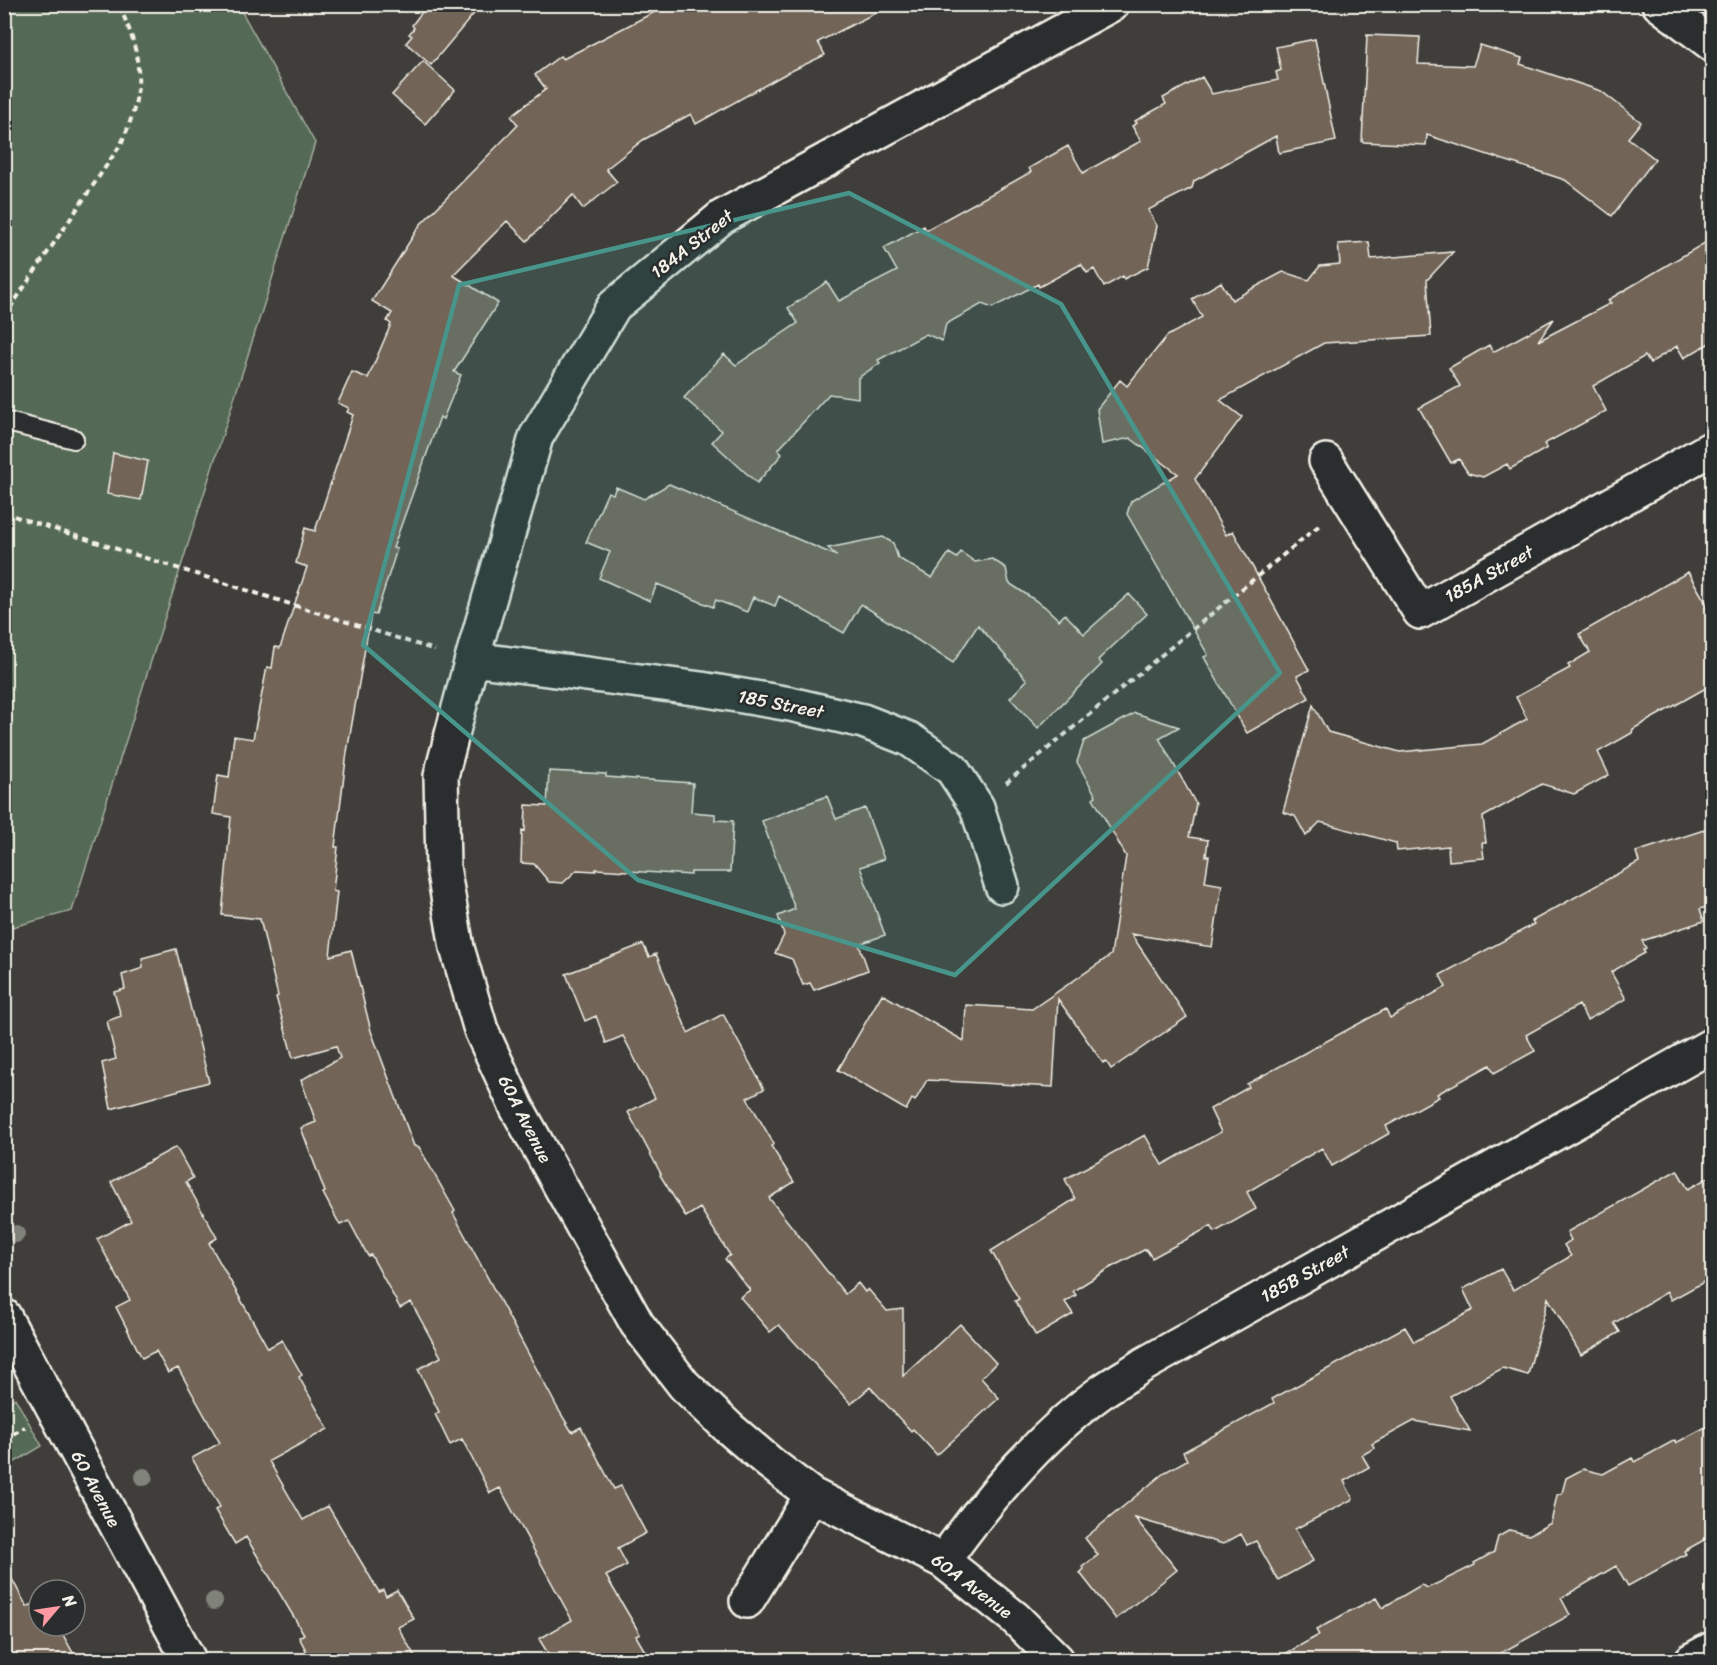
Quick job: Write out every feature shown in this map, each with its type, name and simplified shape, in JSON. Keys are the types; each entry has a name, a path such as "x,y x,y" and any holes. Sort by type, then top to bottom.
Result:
{"street":[{"name":"184A Street","path":"472,659 536,437 614,306 722,217 1112,4"},
{"path":"1659,4 1713,44"},
{"name":"185A Street","path":"1326,460 1420,612 1713,448"},
{"name":"185 Street","path":"472,659 701,689 790,704 863,721 909,739 952,769 977,807 1002,886"},
{"name":"60A Avenue","path":"472,659 441,776 443,867 457,948 481,1030 517,1108 637,1324 684,1385 730,1429 812,1495 943,1561 1015,1618 1057,1660"},
{"name":"185B Street","path":"943,1561 967,1527 1012,1474 1060,1426 1104,1391 1143,1365 1713,1046"},
{"name":"60 Avenue","path":"4,1316 189,1660"},
{"path":"747,1601 812,1495"},
{"path":"1692,1660 1713,1649"}],"lane":[{"path":"4,421 74,439"}],"path":[{"path":"4,317 121,144 130,126 137,100 139,74 130,33 118,4"},
{"path":"977,807 1350,500"},
{"path":"4,513 435,650"}],"highlighted area":[{"path":"849,193 1061,304 1280,673 955,975 638,880 363,645 459,285"}],"green space":[{"path":"5,5 238,5 315,143 72,911 5,929"},
{"path":"15,1398 42,1446 5,1468 5,1405"}],"building":[{"path":"428,4 482,4 431,65 406,43 412,36 409,34 414,28 412,25"},
{"path":"670,4 893,4 818,42 825,55 785,74 696,124 691,114 643,140 606,169 617,182 583,209 573,195 527,241 507,221 453,275 498,303 454,372 461,375 443,419 440,417 393,548 397,549 376,615 371,614 347,752 335,847 338,847 333,891 337,892 330,956 351,950 371,1031 414,1146 419,1147 455,1211 453,1213 558,1409 572,1432 581,1427 614,1489 621,1486 646,1533 618,1548 627,1565 606,1576 640,1634 636,1636 650,1660 552,1660 539,1639 572,1620 500,1488 490,1493 462,1439 450,1445 435,1414 439,1412 418,1369 441,1357 411,1302 400,1308 349,1221 340,1225 323,1193 325,1192 301,1128 316,1122 301,1080 340,1058 336,1046 293,1058 276,997 278,996 260,919 222,915 231,817 213,814 218,775 229,777 234,736 253,739 267,667 272,668 275,647 280,648 307,567 296,563 305,528 315,531 353,415 347,412 349,408 338,403 352,372 368,378 391,324 387,321 392,313 372,301 420,225 518,125 511,116 546,89 535,75 560,56 563,59"},
{"path":"1367,35 1420,37 1418,64 1473,66 1480,45 1522,58 1520,64 1601,91 1641,122 1628,138 1655,159 1612,216 1565,180 1427,135 1426,145 1362,142"},
{"path":"1315,39 1336,141 1279,153 1276,136 1194,181 1192,188 1148,210 1157,226 1148,267 1124,279 1123,276 1104,287 1094,269 1087,273 1081,264 1039,287 1038,284 992,308 982,304 946,324 942,341 926,334 878,360 880,363 858,378 858,398 829,394 778,450 782,454 757,483 712,442 722,431 684,398 724,354 736,365 798,323 788,308 827,282 839,301 897,271 884,248 924,226 926,230 1031,172 1029,168 1068,146 1083,173 1141,141 1132,126 1137,123 1135,121 1166,104 1163,98 1202,77 1212,94 1278,80 1276,72 1281,70 1276,47"},
{"path":"423,61 455,90 425,124 392,95"},
{"path":"1713,238 1713,341 1684,358 1677,346 1650,363 1645,356 1593,386 1606,411 1544,444 1547,448 1510,469 1507,464 1483,477 1468,473 1459,459 1451,463 1419,408 1460,386 1449,368 1489,345 1493,352 1554,319 1538,341 1611,303 1608,300"},
{"path":"1369,242 1371,259 1453,252 1427,280 1431,336 1324,343 1220,400 1242,417 1195,479 1226,535 1233,531 1309,670 1297,676 1309,698 1247,733 1204,657 1208,655 1127,514 1131,501 1178,474 1130,438 1102,444 1097,409 1120,380 1127,386 1167,336 1202,317 1192,299 1221,282 1232,300 1283,272 1309,280 1320,266 1340,264 1338,244"},
{"path":"113,453 148,461 141,500 107,494"},
{"path":"669,484 837,556 828,548 883,537 893,543 898,558 932,578 949,553 957,558 961,552 975,562 992,559 1006,568 1009,583 1044,606 1059,620 1065,614 1084,634 1129,594 1147,614 1098,660 1102,664 1038,728 1010,698 1027,680 978,625 953,663 861,604 844,633 779,596 775,606 753,597 747,612 716,600 713,607 657,584 650,601 599,578 610,552 586,542 608,492 613,494 616,487 644,499"},
{"path":"1688,572 1713,615 1713,684 1633,729 1632,733 1598,752 1609,775 1574,794 1542,784 1483,817 1486,843 1482,843 1484,858 1449,861 1448,846 1397,851 1396,843 1320,822 1306,836 1295,816 1283,812 1313,705 1328,732 1400,752 1482,744 1527,719 1516,697 1570,668 1568,665 1590,652 1579,634"},
{"path":"1135,713 1179,727 1159,738 1196,804 1189,837 1208,840 1206,856 1209,856 1205,882 1222,885 1212,947 1131,934 1187,1017 1111,1069 1106,1061 1103,1063 1058,999 1053,1087 927,1080 915,1101 912,1099 906,1110 838,1070 882,994 964,1041 966,1005 1032,1009 1111,955 1126,856 1093,798 1096,796 1077,762 1084,741"},
{"path":"549,771 693,783 691,812 715,814 715,820 733,821 730,872 691,872 691,875 596,869 596,871 577,870 563,883 549,882 534,864 521,863 522,830 525,831 526,805 547,806"},
{"path":"827,796 836,819 865,808 884,859 860,867 885,935 859,944 868,970 814,990 810,983 803,985 792,959 775,953 784,935 778,916 795,909 762,821"},
{"path":"1713,827 1713,905 1700,909 1704,921 1642,941 1646,948 1643,950 1645,953 1611,972 1626,999 1587,1020 1579,1005 1526,1035 1535,1051 1494,1073 1490,1065 1437,1094 1439,1097 1386,1126 1390,1133 1332,1166 1322,1148 1247,1192 1256,1209 1215,1232 1211,1226 1152,1258 1146,1249 1108,1269 1073,1291 1076,1295 1065,1302 1073,1314 1036,1336 1015,1301 1019,1299 991,1251 1075,1199 1065,1179 1145,1135 1162,1165 1221,1132 1210,1109 1249,1087 1247,1084 1386,1009 1390,1018 1446,987 1440,975 1534,924 1532,921 1639,862 1636,852"},
{"path":"643,944 649,957 656,954 688,1033 723,1014 764,1089 747,1098 774,1144 771,1146 794,1182 769,1198 845,1294 858,1283 865,1292 868,1289 887,1311 903,1309 903,1376 960,1324 996,1363 981,1378 999,1398 937,1455 870,1387 851,1404 779,1325 770,1332 740,1297 750,1290 725,1259 730,1255 700,1208 686,1217 660,1175 628,1112 655,1098 623,1036 606,1043 596,1016 585,1021 566,974"},
{"path":"176,949 209,1082 111,1109 102,1063 116,1059 107,1021 121,1016 114,992 125,989 122,975 143,968 142,958"},
{"path":"176,1147 193,1178 186,1182 217,1238 209,1243 268,1348 282,1340 302,1375 299,1377 328,1429 269,1461 303,1520 328,1506 379,1592 383,1590 386,1596 397,1590 414,1619 398,1627 417,1660 311,1660 299,1637 304,1634 246,1537 235,1544 215,1510 220,1507 192,1458 220,1443 178,1368 168,1373 156,1351 142,1358 116,1307 130,1300 97,1239 131,1221 111,1182"},
{"path":"1677,1170 1688,1189 1713,1175 1713,1277 1671,1300 1667,1292 1614,1323 1620,1332 1581,1355 1548,1298 1528,1375 1503,1368 1450,1396 1470,1431 1414,1421 1372,1444 1375,1448 1362,1455 1369,1467 1344,1481 1353,1499 1295,1529 1313,1561 1278,1580 1256,1541 1247,1545 1241,1534 1223,1544 1135,1518 1177,1570 1116,1619 1080,1573 1084,1569 1082,1567 1098,1555 1085,1538 1165,1472 1187,1460 1183,1452 1274,1403 1272,1399 1405,1327 1414,1342 1473,1310 1463,1289 1501,1269 1513,1290 1571,1256 1564,1245 1571,1240 1567,1232"},
{"path":"1713,1423 1713,1535 1684,1551 1686,1554 1628,1586 1616,1566 1561,1598 1570,1615 1488,1660 1274,1660 1319,1635 1316,1630 1376,1598 1382,1608 1421,1585 1428,1588 1475,1565 1474,1563 1494,1552 1498,1537 1510,1530 1529,1535 1551,1523 1557,1495 1562,1493 1566,1478 1583,1469 1603,1474 1632,1458 1635,1462 1675,1440 1676,1443"},
{"path":"4,1564 27,1607 27,1638 65,1638 77,1660 4,1660"}]}
